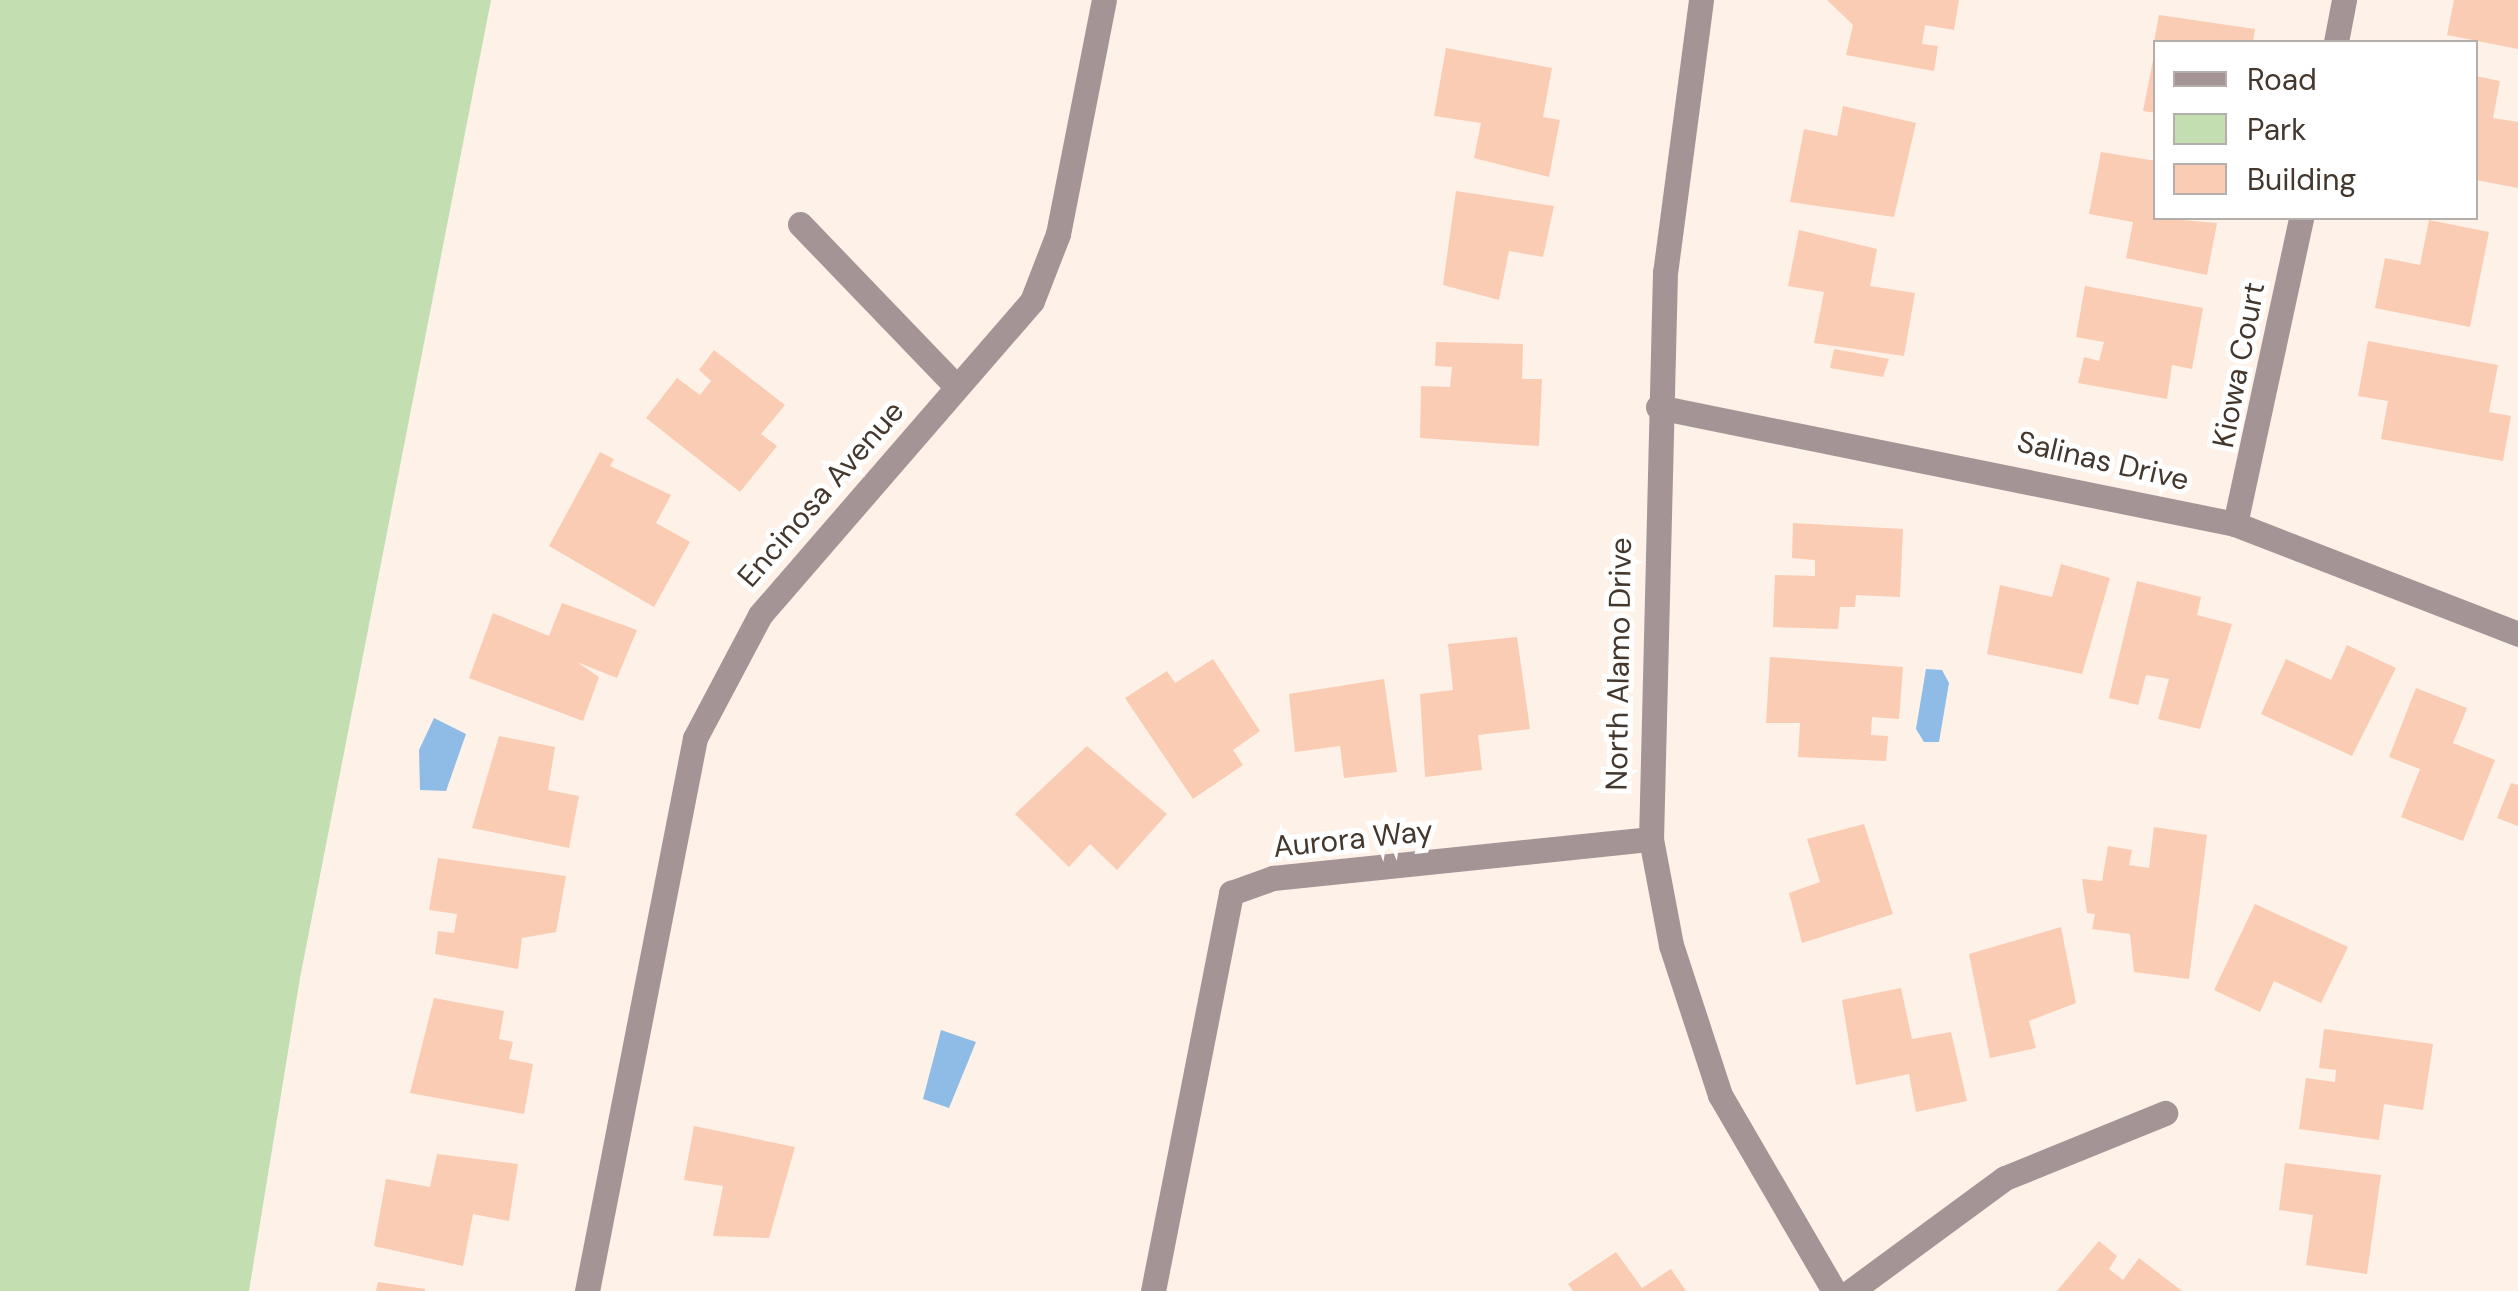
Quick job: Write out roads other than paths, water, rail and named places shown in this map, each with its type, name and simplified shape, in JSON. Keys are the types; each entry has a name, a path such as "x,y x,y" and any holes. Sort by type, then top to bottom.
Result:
{"street":[{"name":"Encinosa Avenue","path":"587,1291 695,738 760,614 956,387 1000,344 1045,268 1104,0"},
{"name":"North Alamo Drive","path":"1701,0 1678,146 1658,407 1651,839 1688,1010 1720,1096 1834,1291"},
{"path":"2336,40 2344,0"},
{"name":"Kiowa Court","path":"2236,524 2302,220"},
{"path":"800,224 956,387"},
{"name":"Salinas Drive","path":"1658,407 2236,524 2518,634"},
{"name":"Aurora Way","path":"1153,1291 1230,893 1272,878 1651,839"},
{"path":"1850,1291 2005,1178 2165,1113"}],"water":[{"path":"1926,669 1942,670 1949,683 1939,742 1924,742 1916,729"},
{"path":"434,718 466,734 446,791 420,790 419,750"},
{"path":"941,1030 976,1042 949,1108 923,1099"}]}
